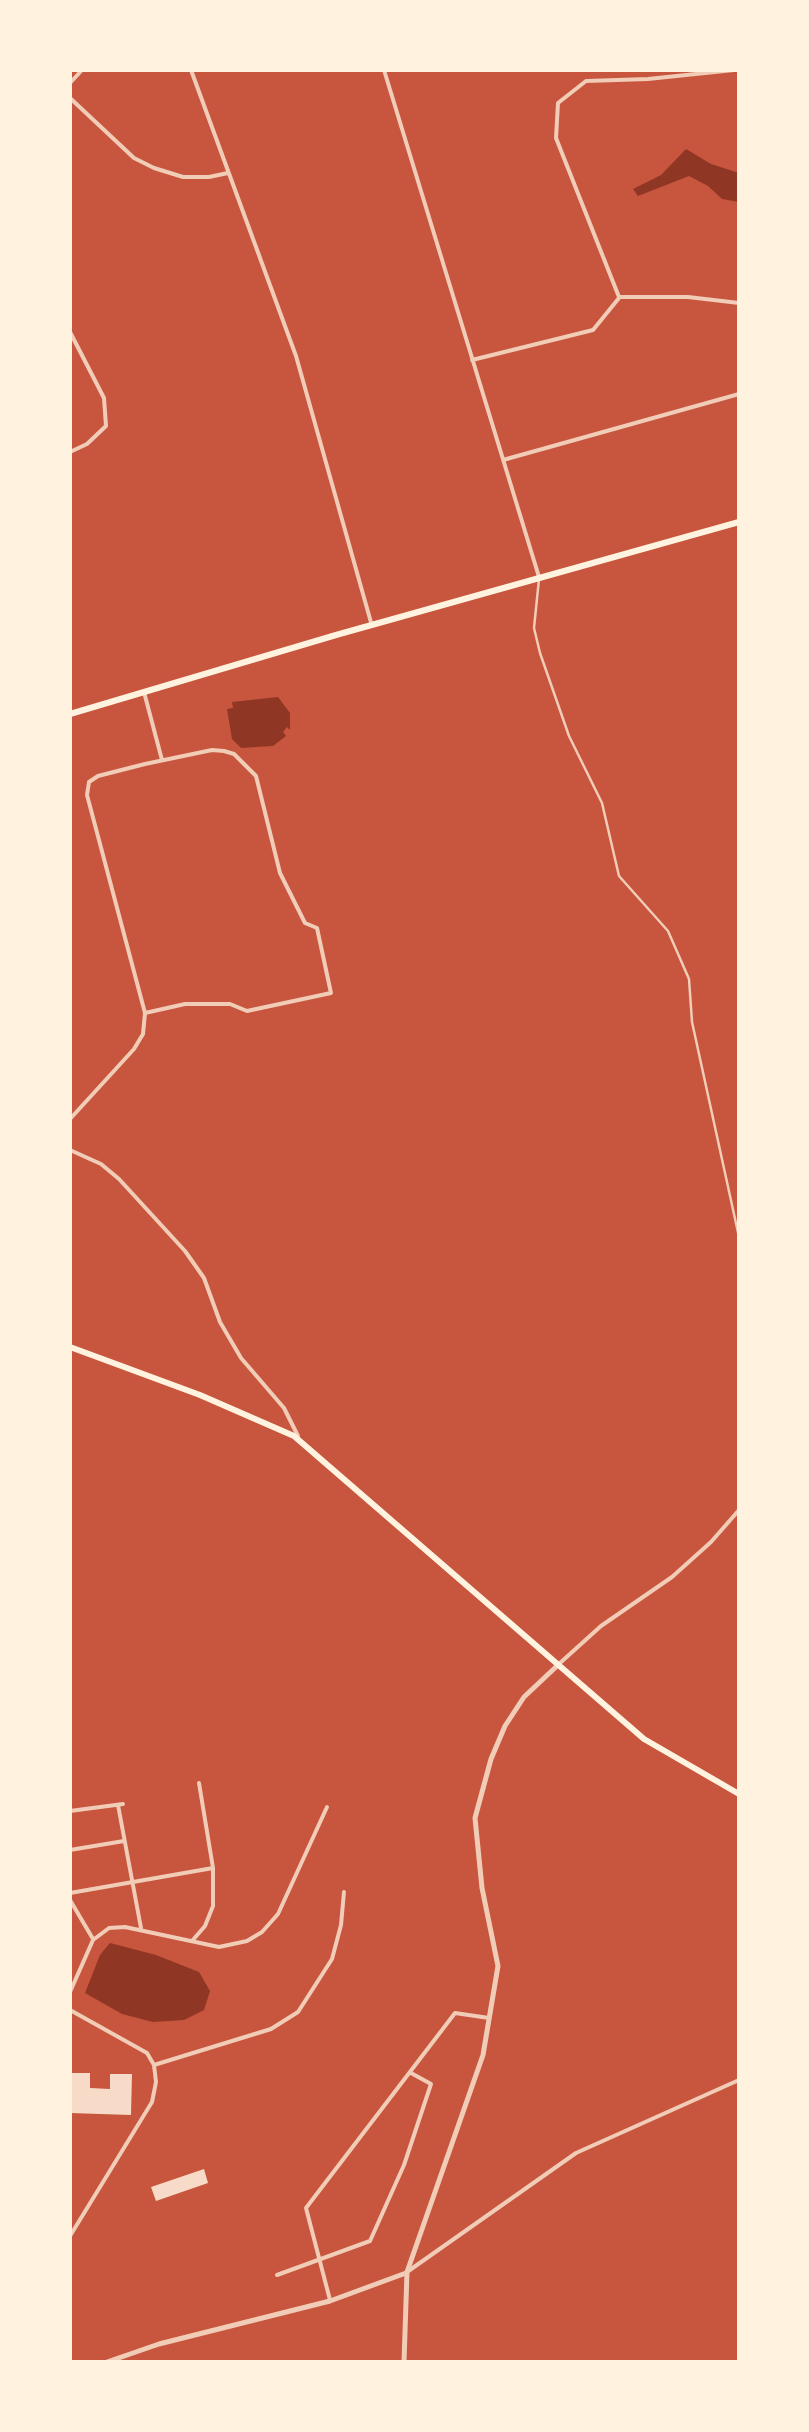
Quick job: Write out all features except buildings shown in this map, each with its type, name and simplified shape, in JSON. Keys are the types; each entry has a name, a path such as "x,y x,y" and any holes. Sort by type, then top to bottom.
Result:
{"main road":[{"path":"70,714 739,522"},
{"path":"70,1347 200,1395 299,1440 644,1739 739,1794"}],"street":[{"path":"70,82 82,70"},
{"path":"191,70 296,356 372,626"},
{"path":"384,70 539,577"},
{"path":"620,298 556,138 558,102 586,80 734,70"},
{"path":"70,98 134,158 154,168 195,178 228,172"},
{"path":"472,360 593,330 620,298 688,297 739,304"},
{"path":"70,332 104,398 106,426 87,444 70,452"},
{"path":"503,460 739,394"},
{"path":"144,692 162,761"},
{"path":"70,1119 134,1049 143,1034 145,1013 87,794 89,782 98,776 224,750 234,754 256,776 280,873 305,923 317,928 330,993 247,1011 230,1004 185,1004 145,1013"},
{"path":"70,1150 101,1164 119,1179 184,1251 204,1278 220,1322 241,1358 284,1408 299,1440"},
{"path":"404,2362 406,2272 483,2055 498,1966 482,1888 476,1818 491,1759 524,1696 601,1626 672,1577 739,1510"},
{"path":"192,1942 211,1916 213,1868 199,1783"},
{"path":"70,1811 120,1805 141,1930"},
{"path":"70,1992 94,1940 116,1926 219,1946 247,1941 271,1924 326,1807"},
{"path":"70,1850 124,1841"},
{"path":"94,1940 70,1896 213,1868"},
{"path":"154,2065 271,2029 298,2012 332,1959 342,1925 344,1892"},
{"path":"70,2010 147,2053 154,2065 156,2082 152,2102 70,2236"},
{"path":"330,2301 306,2208 455,2013 490,2018"},
{"path":"277,2275 370,2242 404,2165 431,2084 410,2072"},
{"path":"107,2362 160,2344 330,2301 406,2272 576,2153 739,2080"}],"lane":[{"path":"539,577 534,628 540,653 569,736 602,803 619,876 668,931 689,979 692,1022 739,1237"}],"shaded area":[{"path":"686,149 711,164 739,173 739,202 722,199 689,176 638,196 633,189 661,175"},
{"path":"278,697 290,713 290,730 287,727 283,732 286,736 273,746 241,748 232,739 227,709 233,708 232,702"},
{"path":"110,1943 199,1972 210,1991 204,2010 184,2020 153,2022 122,2014 85,1993 100,1955"}]}
